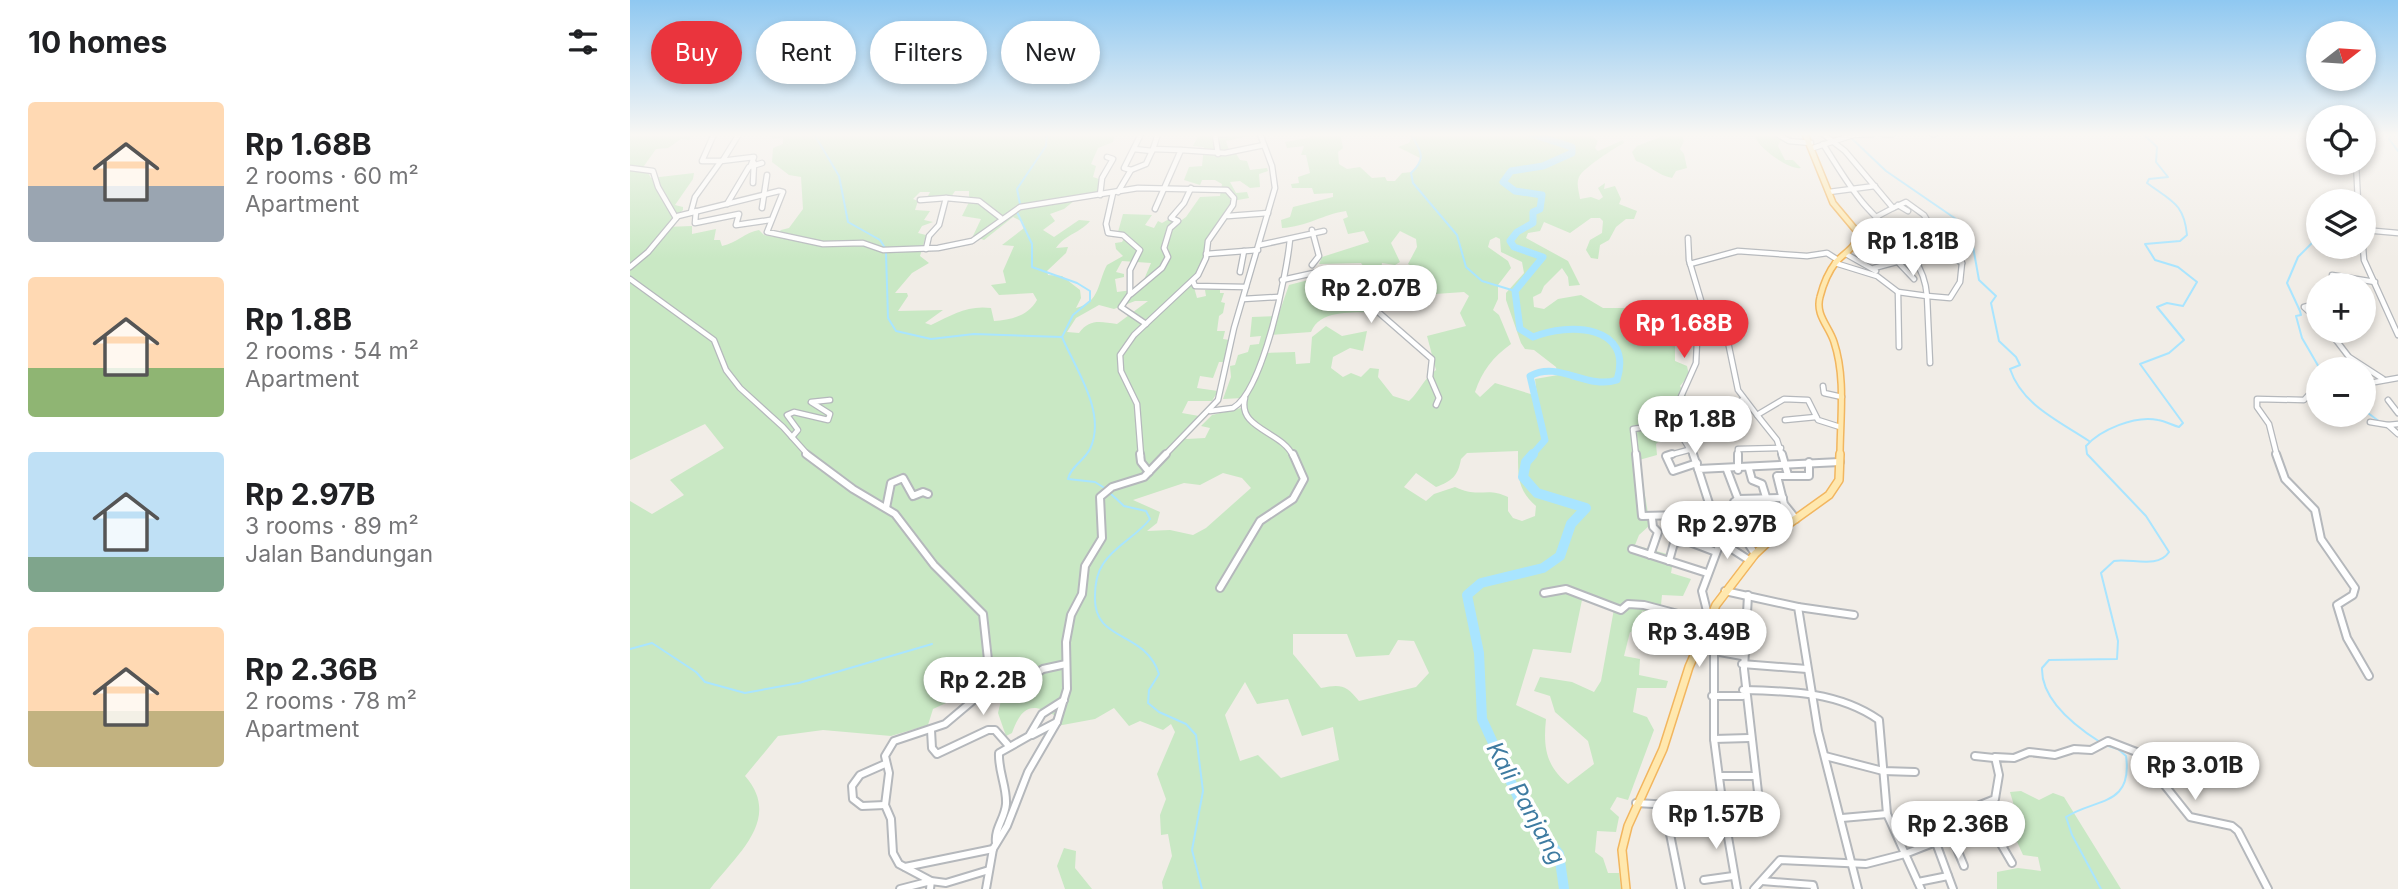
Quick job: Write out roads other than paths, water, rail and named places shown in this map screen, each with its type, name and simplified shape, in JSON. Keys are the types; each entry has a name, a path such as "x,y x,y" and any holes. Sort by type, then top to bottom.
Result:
{"main road":[{"path":"1626,889 1622,850 1636,803 1663,749 1696,647 1724,591 1755,554 1835,488 1839,476 1842,397 1834,342 1819,309 1825,281 1836,261 1858,243 1859,234 1837,209 1823,175"}],"street":[{"path":"654,175 677,218"},
{"path":"711,175 694,199 695,223 740,215"},
{"path":"727,204 746,175"},
{"path":"753,175 753,183"},
{"path":"762,208 767,175"},
{"path":"1100,195 1103,175"},
{"path":"1127,175 1116,193 1106,224 1108,233 1123,235 1140,250 1132,260 1128,272 1130,294"},
{"path":"1155,209 1168,175"},
{"path":"905,867 933,864 960,853 994,846 1007,827 1033,763 1056,722 1064,700 1068,678 1065,647 1071,615 1082,594 1085,566 1102,538 1103,512 1099,502 1107,490 1136,481 1149,472 1210,411 1220,393 1246,287 1268,213 1275,182 1273,175"},
{"path":"1844,175 1876,217 1905,244 1927,277 1930,363"},
{"path":"1865,175 1896,207 1908,211"},
{"path":"1829,192 1875,186"},
{"path":"630,267 648,252 677,218 694,211 783,192 766,230 775,235 823,244 859,243 886,250 926,249 972,241 1001,218 1020,208 1162,188 1230,191 1234,198 1228,216 1208,241 1202,269 1193,281 1125,346 1119,365 1137,404 1139,456 1149,472"},
{"path":"1146,324 1122,309 1130,294 1162,268 1168,257 1164,248 1170,228 1178,221 1171,218 1191,188"},
{"path":"920,200 946,198 979,201 1001,218"},
{"path":"926,249 929,236 940,225 946,198"},
{"path":"741,200 737,226 771,220"},
{"path":"1690,264 1710,262 1741,251 1809,256 1828,253 1836,261 1877,276 1898,292 1952,298 1961,282 1962,263 1956,245 1934,233 1923,214 1906,202 1876,217"},
{"path":"1228,216 1268,213"},
{"path":"1206,254 1244,251 1324,231"},
{"path":"2376,231 2398,233"},
{"path":"1312,232 1319,257 1312,265"},
{"path":"1905,244 1934,233"},
{"path":"1688,238 1690,264 1708,319 1728,342 1731,366 1744,399 1781,448 1788,475"},
{"path":"1220,588 1233,561 1248,545 1261,520 1288,505 1300,491 1304,479 1290,449 1273,434 1246,419 1242,409 1262,359 1290,239"},
{"path":"1874,268 1914,256 1945,241"},
{"path":"1935,247 1962,263"},
{"path":"1240,272 1244,251"},
{"path":"1846,254 1874,268 1877,276"},
{"path":"1897,261 1914,279"},
{"path":"1282,280 1318,272 1353,290 1432,359 1429,374 1439,398 1436,405"},
{"path":"630,279 714,340 735,383 792,437 803,452 835,477 898,516 934,565 983,614 988,665 996,681 1013,688 1043,669 1066,664"},
{"path":"1193,281 1195,286 1246,287"},
{"path":"2376,284 2398,335"},
{"path":"1898,292 1899,347"},
{"path":"1243,299 1278,298"},
{"path":"1672,420 1697,359 1700,343 1696,318 1702,304"},
{"path":"2338,343 2347,355 2383,379"},
{"path":"2376,381 2398,378"},
{"path":"1823,386 1824,393 1842,397"},
{"path":"2306,397 2302,401 2256,399 2256,404 2270,427 2270,436 2276,446 2286,481 2298,498 2312,506 2324,528 2321,540 2355,588 2353,595 2339,601 2337,606 2347,638 2369,676"},
{"path":"1210,411 1234,408 1245,398"},
{"path":"1757,415 1773,404 1796,398 1809,400 1816,418"},
{"path":"1726,527 1683,515 1652,518 1642,515 1632,431 1688,417 1704,420 1744,399"},
{"path":"792,437 798,430 787,415 794,412 828,420 830,414 811,402 830,400"},
{"path":"2398,400 2388,400 2398,413"},
{"path":"1785,420 1816,418 1840,427"},
{"path":"1672,420 1692,449 1715,522"},
{"path":"2376,423 2398,424"},
{"path":"2386,425 2398,434"},
{"path":"1738,470 1737,450 1781,448"},
{"path":"1692,449 1665,456 1673,471 1698,466 1749,470 1787,464 1840,462"},
{"path":"1796,519 1787,509 1777,476 1809,476 1810,462"},
{"path":"1727,470 1738,499"},
{"path":"1749,470 1752,480 1762,484 1766,497"},
{"path":"886,509 891,483 897,478 903,478 913,496 923,492 928,494"},
{"path":"1709,621 1702,600 1707,573 1734,502 1738,499 1783,498"},
{"path":"1682,541 1683,515"},
{"path":"1650,555 1658,532 1653,527 1652,518"},
{"path":"1682,524 1706,529 1749,560"},
{"path":"1742,534 1755,554"},
{"path":"1669,561 1674,543 1682,541 1716,552"},
{"path":"1632,549 1707,573"},
{"path":"1544,593 1566,589 1621,610 1628,604 1644,605 1709,621"},
{"path":"1724,591 1798,607 1854,615"},
{"path":"1748,595 1742,656 1743,693 1758,792"},
{"path":"1798,607 1811,693 1858,889"},
{"path":"1696,647 1742,656"},
{"path":"1714,651 1714,739 1737,889"},
{"path":"1742,664 1807,669"},
{"path":"930,885 905,867 893,853 891,819 885,805 889,773 886,753 891,744 948,721 996,681"},
{"path":"1712,696 1811,693 1851,706 1879,720 1883,733 1887,814 1919,885 1948,876"},
{"path":"1029,737 1042,714 1064,700"},
{"path":"986,889 995,837 1006,798 998,768 1000,751 1056,722"},
{"path":"931,730 932,748 937,754 991,730 1009,746"},
{"path":"1714,739 1749,738"},
{"path":"1975,756 2014,758 2029,752 2055,755 2074,749 2091,750 2100,743 2118,742 2139,753 2190,817 2232,826 2238,831 2268,889"},
{"path":"1825,755 1883,771 1915,772"},
{"path":"1754,889 1780,860 1866,863 1905,854 1951,836 1960,813 1996,797 1998,775 1994,758"},
{"path":"885,805 862,806 853,799 852,789 860,775 886,764"},
{"path":"1720,776 1755,776"},
{"path":"1636,803 1723,808"},
{"path":"1981,805 2012,863"},
{"path":"1681,889 1670,834 1687,828 1685,807"},
{"path":"1842,818 1887,814"},
{"path":"1955,844 1997,831"},
{"path":"1951,836 1964,866"},
{"path":"1936,843 1953,889"},
{"path":"900,889 955,881 989,870"},
{"path":"1703,880 1733,876"},
{"path":"1762,881 1804,883 1813,885 1814,889"}],"waterway":[{"path":"839,175 848,222 880,240 885,248"},
{"path":"1020,204 1017,189 1026,175"},
{"path":"1411,175 1413,183 1457,235 1466,267 1482,281 1515,291"},
{"name":"Kali Panjang","path":"1508,175 1503,182 1515,191 1542,195 1540,209 1533,212 1533,223 1517,232 1510,241 1514,247 1543,257 1515,291 1520,329 1533,337 1564,330 1595,332 1607,338 1616,348 1620,362 1617,380 1606,382 1551,371 1530,376 1545,440 1531,456"},
{"path":"1893,175 1956,219 1972,241 1979,280 1996,296 1991,303 1999,341 2016,357 2020,365 2010,369 2016,382 2023,393 2043,411 2089,441"},
{"path":"2100,742 2070,720 2053,701 2043,679 2042,668 2049,660 2117,659 2118,641 2101,573 2114,561 2151,562 2169,552 2146,516 2087,454 2086,446 2100,434 2129,422 2149,419 2179,427 2183,423 2140,364 2169,353 2184,340 2157,307 2167,303 2183,306 2197,282 2178,267 2155,260 2145,244 2180,241 2187,235 2179,209 2147,183 2149,179 2167,175"},
{"path":"1017,212 1032,244 1032,267 1077,283 1090,291 1090,301 1073,315 1062,337"},
{"path":"2306,249 2298,257 2287,283 2300,311 2301,315 2296,316 2302,338 2313,357"},
{"path":"886,253 888,318 896,331 931,339 974,334 1062,337"},
{"path":"1062,337 1088,392 1095,421 1090,449 1068,479 1095,482 1106,489"},
{"path":"2376,419 2380,422"},
{"name":"Kali Panjang","path":"1533,454 1526,462 1523,477 1537,493 1586,508 1571,524 1560,556 1543,568 1481,583 1467,595 1479,653 1482,719 1522,806 1559,854 1564,889"},
{"path":"1110,493 1124,506 1146,511 1150,519 1113,552 1101,568 1095,588 1097,611 1102,622 1142,649 1152,660 1159,674 1149,690 1148,703 1159,712 1186,724 1196,735 1203,791 1192,850 1202,889"},
{"path":"630,649 652,643 696,672 705,682 745,693 799,683 932,644"},
{"path":"2101,889 2072,835 2066,817 2110,799 2124,784 2127,772 2126,756 2118,749 2105,745"}]}
